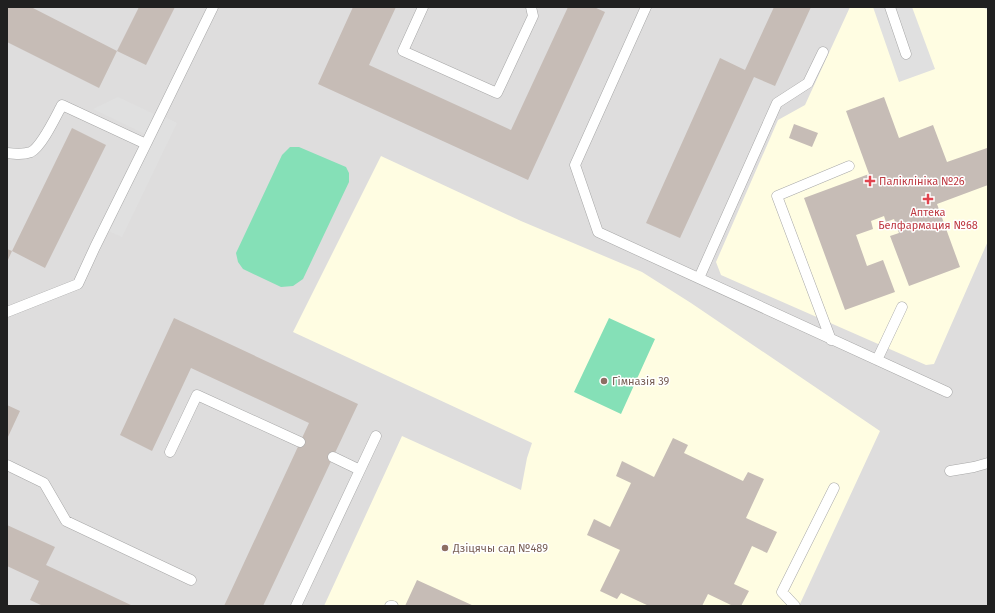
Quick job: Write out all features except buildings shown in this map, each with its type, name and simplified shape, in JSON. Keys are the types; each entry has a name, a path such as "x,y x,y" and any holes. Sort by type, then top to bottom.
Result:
{"lane":[{"path":"7,312 78,284 213,7"},
{"path":"423,7 403,51 497,93 533,16 531,7"},
{"path":"646,7 575,165 598,232 947,392"},
{"path":"890,7 906,54"},
{"path":"699,278 777,102 808,83 823,52"},
{"path":"7,153 18,155 32,151 49,130 62,105 146,144"},
{"path":"831,340 777,196 849,166"},
{"path":"876,360 902,307"},
{"path":"170,452 197,395 300,442"},
{"path":"296,606 376,436"},
{"path":"333,457 360,470"},
{"path":"950,471 988,463"},
{"path":"7,465 44,482 66,521 191,580"},
{"path":"796,606 782,592 834,488"}],"shaded area":[{"path":"7,7 988,7 988,606 7,606"},
{"name":"Паліклініка №26","path":"850,7 982,7 988,10 988,241 934,364 926,365 721,275 716,262 778,120 805,105"},
{"path":"873,7 912,7 935,69 899,82"},
{"path":"118,97 154,114 145,134 93,109"},
{"path":"161,115 177,123 122,237 104,229"},
{"name":"Гімназія 39","path":"381,156 521,221 642,272 691,303 880,431 799,606 324,606 402,436 521,490 527,458 532,443 293,332"}],"green space":[{"path":"290,147 299,147 346,167 349,173 349,182 303,279 293,286 281,287 243,269 238,262 236,253 282,155"},
{"path":"609,318 655,339 621,414 574,392"}],"place":[{"name":"Паліклініка №26","path":"870,181"},
{"name":"Аптека Белфармация №68","path":"928,199"},
{"name":"Гімназія 39","path":"604,381"},
{"name":"Дзіцячы сад №489","path":"445,548"}]}
